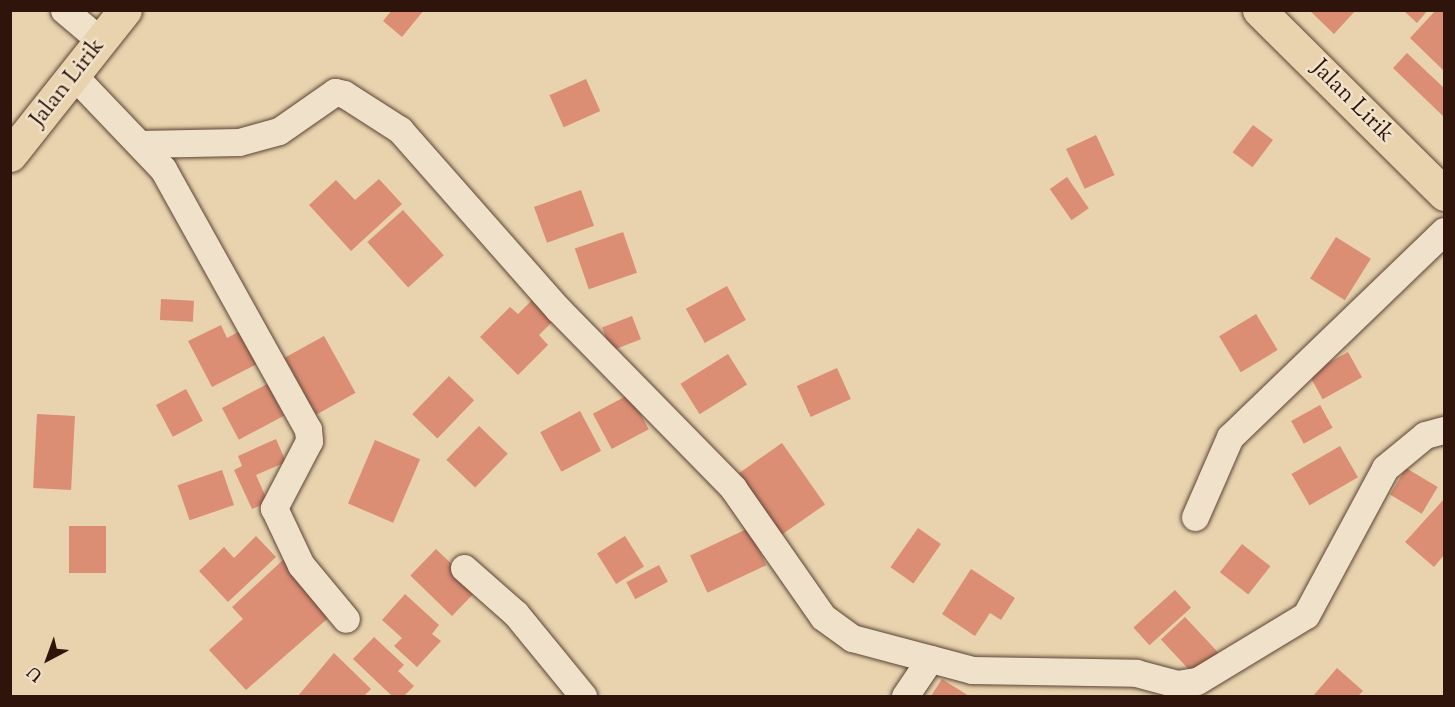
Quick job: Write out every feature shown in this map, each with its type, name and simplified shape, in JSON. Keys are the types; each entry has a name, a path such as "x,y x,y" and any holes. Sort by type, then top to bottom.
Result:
{"main road":[{"name":"Jalan Lirik","path":"10,155 76,78 125,10"},
{"name":"Jalan Lirik","path":"1259,10 1444,194"}],"street":[{"path":"64,10 101,41"},
{"path":"76,78 163,169 308,429 309,441 274,508 301,565 346,619"},
{"path":"141,144 259,137 279,131 334,92 400,130 558,309 733,488 823,618 852,638 996,674 1136,673 1177,684 1197,681 1306,615 1385,468 1425,435 1444,430"},
{"path":"1195,517 1230,437 1444,231"},
{"path":"464,568 516,614 583,696"},
{"path":"905,696 930,659"}],"building":[{"path":"392,10 424,10 402,37 383,21"},
{"path":"1309,10 1356,10 1334,34"},
{"path":"1403,10 1428,10 1417,23"},
{"path":"1436,10 1444,10 1444,71 1410,38"},
{"path":"1407,53 1444,88 1444,117 1393,68"},
{"path":"586,79 600,111 564,127 549,95"},
{"path":"1253,125 1273,140 1253,167 1233,152"},
{"path":"1096,135 1115,175 1085,189 1066,149"},
{"path":"1067,177 1089,208 1072,220 1050,189"},
{"path":"379,179 402,204 351,251 309,205 336,180 355,200"},
{"path":"581,190 594,226 547,243 534,207"},
{"path":"403,210 444,255 408,287 367,242"},
{"path":"623,232 637,273 589,289 575,249"},
{"path":"1336,237 1371,259 1345,300 1310,279"},
{"path":"727,286 746,320 705,343 686,309"},
{"path":"161,299 194,301 193,322 160,320"},
{"path":"533,299 554,320 539,335 548,345 518,375 480,337 510,307 518,314"},
{"path":"1256,314 1278,350 1241,372 1219,336"},
{"path":"632,316 641,339 611,351 602,327"},
{"path":"221,325 227,338 240,331 257,364 212,387 188,341"},
{"path":"324,336 356,393 316,415 285,358"},
{"path":"1348,352 1362,377 1323,399 1309,374"},
{"path":"728,354 747,385 700,414 681,384"},
{"path":"837,368 851,399 811,417 797,386"},
{"path":"449,376 474,400 437,438 412,414"},
{"path":"267,384 284,416 239,440 222,408"},
{"path":"186,389 203,421 173,437 156,405"},
{"path":"630,394 649,429 612,449 593,414"},
{"path":"1320,405 1333,428 1304,444 1291,421"},
{"path":"580,411 601,451 561,472 540,432"},
{"path":"37,414 75,416 71,490 33,488"},
{"path":"479,426 508,454 475,488 446,460"},
{"path":"276,439 286,462 256,475 268,502 252,509 234,470 242,466 238,456"},
{"path":"375,440 420,459 393,523 348,504"},
{"path":"782,443 825,504 782,535 739,473"},
{"path":"1340,446 1358,477 1310,505 1292,474"},
{"path":"1406,468 1438,487 1422,514 1390,495"},
{"path":"222,470 234,505 190,520 178,485"},
{"path":"1444,499 1444,555 1434,567 1405,542"},
{"path":"69,526 106,526 106,573 69,573"},
{"path":"749,528 766,565 707,593 690,555"},
{"path":"918,528 941,544 913,583 890,567"},
{"path":"256,536 276,557 228,602 199,571 224,547 234,558"},
{"path":"625,536 644,567 616,584 597,553"},
{"path":"1242,544 1270,566 1248,595 1220,572"},
{"path":"436,549 478,589 452,616 410,576"},
{"path":"284,559 334,613 246,690 209,650 243,619 232,607"},
{"path":"659,565 668,582 635,599 626,582"},
{"path":"971,569 1015,598 1001,620 990,613 975,636 942,614"},
{"path":"1175,590 1191,608 1149,645 1133,627"},
{"path":"405,594 439,625 432,634 441,641 417,667 394,646 402,638 382,620"},
{"path":"1185,617 1219,654 1195,676 1161,640"},
{"path":"374,637 404,665 398,671 414,686 404,696 392,696 353,659"},
{"path":"334,653 371,689 364,696 298,696"},
{"path":"1337,668 1363,691 1358,696 1313,696"},
{"path":"942,679 969,696 931,696"}]}
